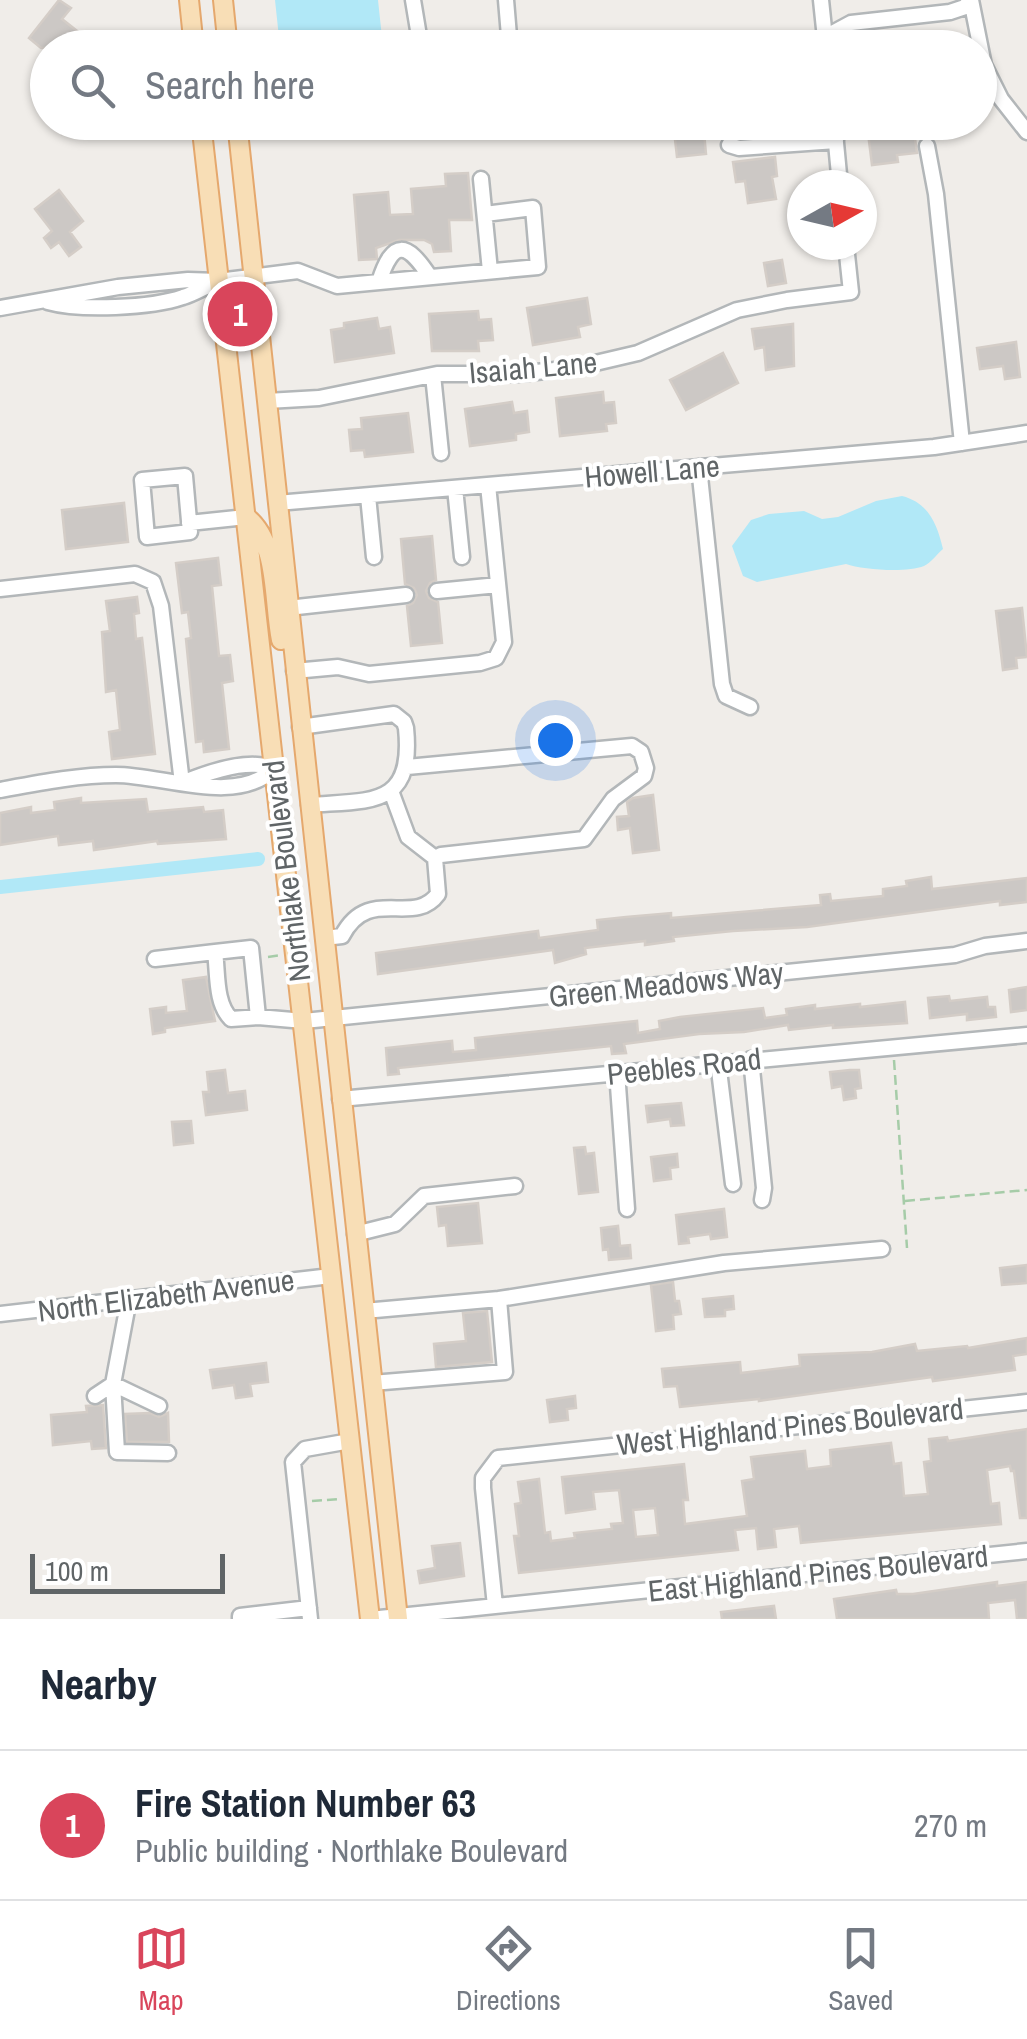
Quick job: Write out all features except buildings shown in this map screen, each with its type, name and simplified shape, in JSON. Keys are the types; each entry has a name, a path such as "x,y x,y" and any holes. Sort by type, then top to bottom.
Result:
{"main road":[{"path":"189,0 192,30"},
{"path":"223,0 226,30"},
{"name":"Northlake Boulevard","path":"204,140 370,1619"},
{"name":"Northlake Boulevard","path":"239,140 398,1617"},
{"path":"246,517 256,524 267,547 284,650 294,669"},
{"path":"274,768 292,776 308,796"}],"street":[{"path":"413,0 418,30"},
{"path":"506,0 508,30"},
{"path":"821,0 825,30"},
{"path":"842,30 851,23 950,12 971,0"},
{"path":"971,0 977,30"},
{"path":"997,92 1027,132"},
{"path":"730,145 740,148 836,141 839,170"},
{"path":"927,146 936,194 962,443"},
{"path":"481,179 490,271"},
{"path":"0,298 0,308 43,301 67,308 118,306 182,298 218,281 298,271 337,286 538,266 532,208 485,214"},
{"path":"379,282 387,258 398,250 418,258 430,277"},
{"name":"Isaiah Lane","path":"267,401 320,398 433,375 517,374 574,368 638,354 738,310 850,292 847,260"},
{"path":"433,375 441,453"},
{"name":"Howell Lane","path":"277,503 962,443 1027,433"},
{"path":"699,467 722,684 726,696 750,706"},
{"path":"185,476 189,523 190,532 147,537 142,480 185,476"},
{"path":"294,669 338,667 369,674 496,658 504,642 488,485"},
{"path":"455,488 462,556"},
{"path":"368,496 374,557"},
{"path":"189,523 246,517"},
{"path":"0,589 134,574 152,582 161,606 182,783"},
{"path":"437,591 498,585"},
{"path":"288,608 406,595"},
{"path":"300,727 394,714 406,728 407,768 391,791 359,801 308,796"},
{"path":"407,768 632,746 642,752 645,760 644,776 613,800 584,839 436,858"},
{"path":"0,790 118,775 209,787 260,782 274,768"},
{"path":"391,791 408,838 436,858"},
{"path":"324,938 342,936 353,918 367,910 422,906 433,901 438,891 436,858"},
{"name":"Green Meadows Way","path":"258,1017 304,1021 955,954 1027,941"},
{"path":"155,959 215,952 251,948 258,1017 232,1019 226,1015 215,952"},
{"name":"Peebles Road","path":"340,1099 1027,1036"},
{"path":"750,1059 764,1188 762,1200"},
{"path":"718,1062 733,1184"},
{"path":"618,1072 627,1209"},
{"path":"355,1234 395,1224 424,1196 515,1186"},
{"path":"364,1311 498,1300 724,1263 882,1249"},
{"name":"North Elizabeth Avenue","path":"0,1314 332,1276"},
{"path":"130,1299 113,1384 117,1452 168,1453"},
{"path":"372,1383 505,1372 498,1300"},
{"path":"95,1396 113,1384"},
{"path":"113,1384 159,1406"},
{"name":"West Highland Pines Boulevard","path":"495,1606 483,1478 498,1458 1027,1402"},
{"path":"240,1619 309,1613 293,1462 304,1449 350,1441"},
{"name":"East Highland Pines Boulevard","path":"370,1619 1027,1551"}],"path":[{"path":"268,957 283,955"},
{"path":"893,1047 907,1248"},
{"path":"904,1201 1027,1190"},
{"path":"312,1502 341,1500"}],"water":[{"path":"275,0 378,0 381,30 278,30"},
{"path":"902,496 925,509 941,540 943,549 924,566 885,570 846,564 757,582 743,576 732,546 751,520 804,511 822,519 838,517 876,501"}],"waterway":[{"path":"0,887 258,859"}],"place":[{"name":"Fire Station Number 63","path":"240,314"}]}
